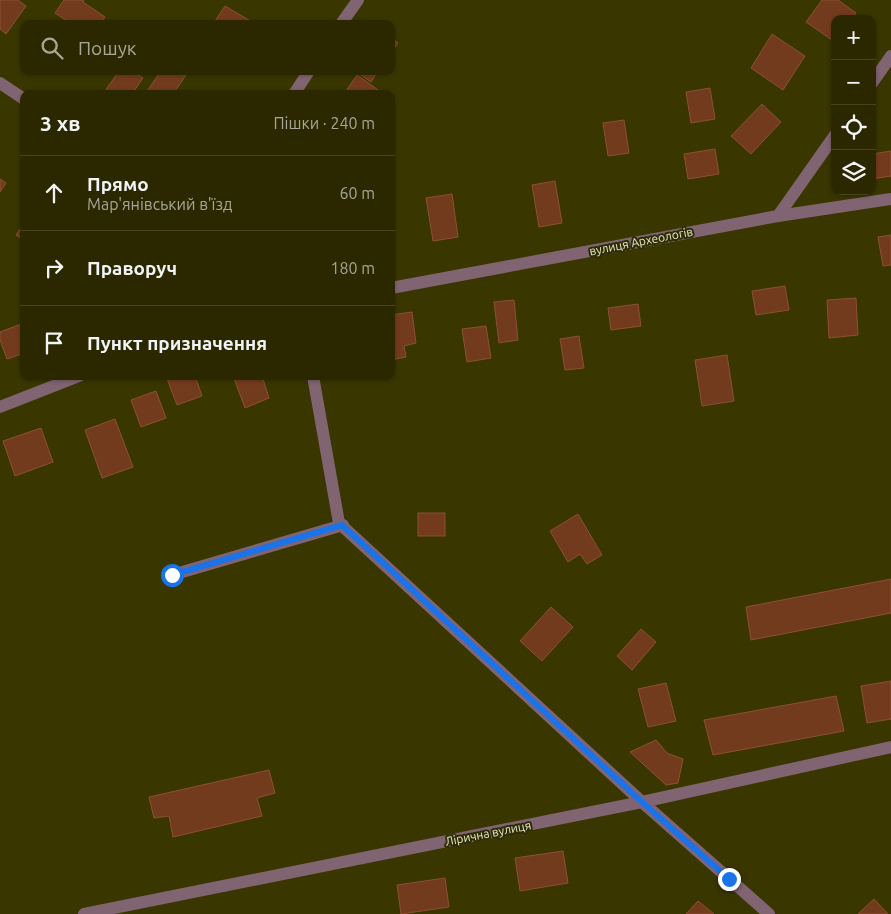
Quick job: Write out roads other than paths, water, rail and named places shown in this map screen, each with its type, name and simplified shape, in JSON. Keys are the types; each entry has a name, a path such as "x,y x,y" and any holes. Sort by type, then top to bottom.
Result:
{"street":[{"path":"344,20 358,0"},
{"path":"876,77 891,56"},
{"path":"297,90 306,75"},
{"path":"0,83 20,96"},
{"path":"778,216 831,141"},
{"name":"вулиця Археологів","path":"395,287 778,216 891,199"},
{"path":"0,407 69,380"},
{"path":"314,380 339,523 642,802 769,914"},
{"path":"172,575 342,525"},
{"name":"Лірична вулиця","path":"84,914 642,802 891,747"}]}
